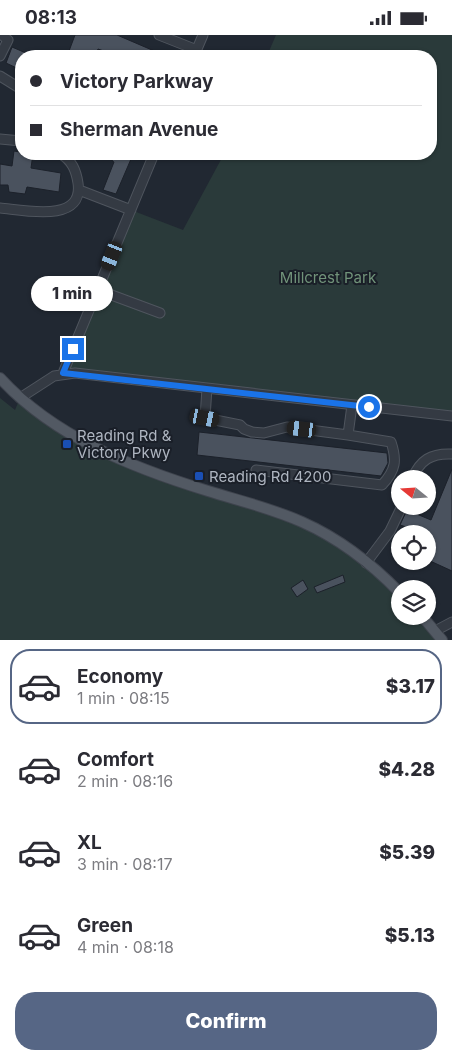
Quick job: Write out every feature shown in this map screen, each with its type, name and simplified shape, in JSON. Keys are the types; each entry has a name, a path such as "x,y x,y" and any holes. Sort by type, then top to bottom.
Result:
{"main road":[{"path":"0,378 20,398 83,441 120,460 177,481 278,512 328,536 366,563 391,585"},
{"path":"430,625 442,640"}],"street":[{"path":"0,56 8,40 2,35"},
{"path":"159,35 189,50"},
{"path":"196,50 203,35"},
{"path":"0,76 15,85"},
{"path":"0,139 15,140"},
{"path":"0,209 51,213 63,210 72,204 79,191 77,175 70,160"},
{"path":"63,373 150,160"},
{"path":"79,191 130,210"},
{"path":"98,290 160,313"},
{"path":"20,398 54,376 63,373 452,416"},
{"path":"208,388 205,418 240,425 252,432 264,433 287,427 392,441 396,463 392,475 382,485 256,470"},
{"path":"348,435 352,405"},
{"path":"417,470 422,461 436,454 452,454"},
{"path":"366,563 390,531 398,515"},
{"path":"435,631 452,622"}],"green space":[{"name":"Millcrest Park","path":"276,35 452,35 452,416 63,373 131,210 183,230 221,160 437,160 437,50 270,50"},
{"path":"0,398 15,410 20,398 83,441 328,536 391,588 391,625 430,625 442,640 0,640"}],"building":[{"path":"75,35 117,35 152,50 98,49 69,50"},
{"path":"12,47 19,50 15,50 15,67 6,63"},
{"path":"14,151 15,160 32,160 31,168 61,173 59,192 27,187 25,194 9,192 8,185 0,185 0,164 12,166"},
{"path":"131,160 116,194 103,190 114,162 112,161"},
{"path":"199,432 387,453 388,463 381,476 197,455"},
{"path":"452,469 452,571 436,564 436,525 400,525 405,515 419,515 431,520 433,515 436,515 436,508"},
{"path":"343,575 345,582 317,593 314,587"},
{"path":"303,580 308,589 297,597 291,588"}],"place":[{"name":"Reading Rd & Victory Pkwy","path":"67,444"},
{"name":"Reading Rd 4200","path":"199,476"}],"route":[{"path":"73,349 63,373 369,407"}]}
